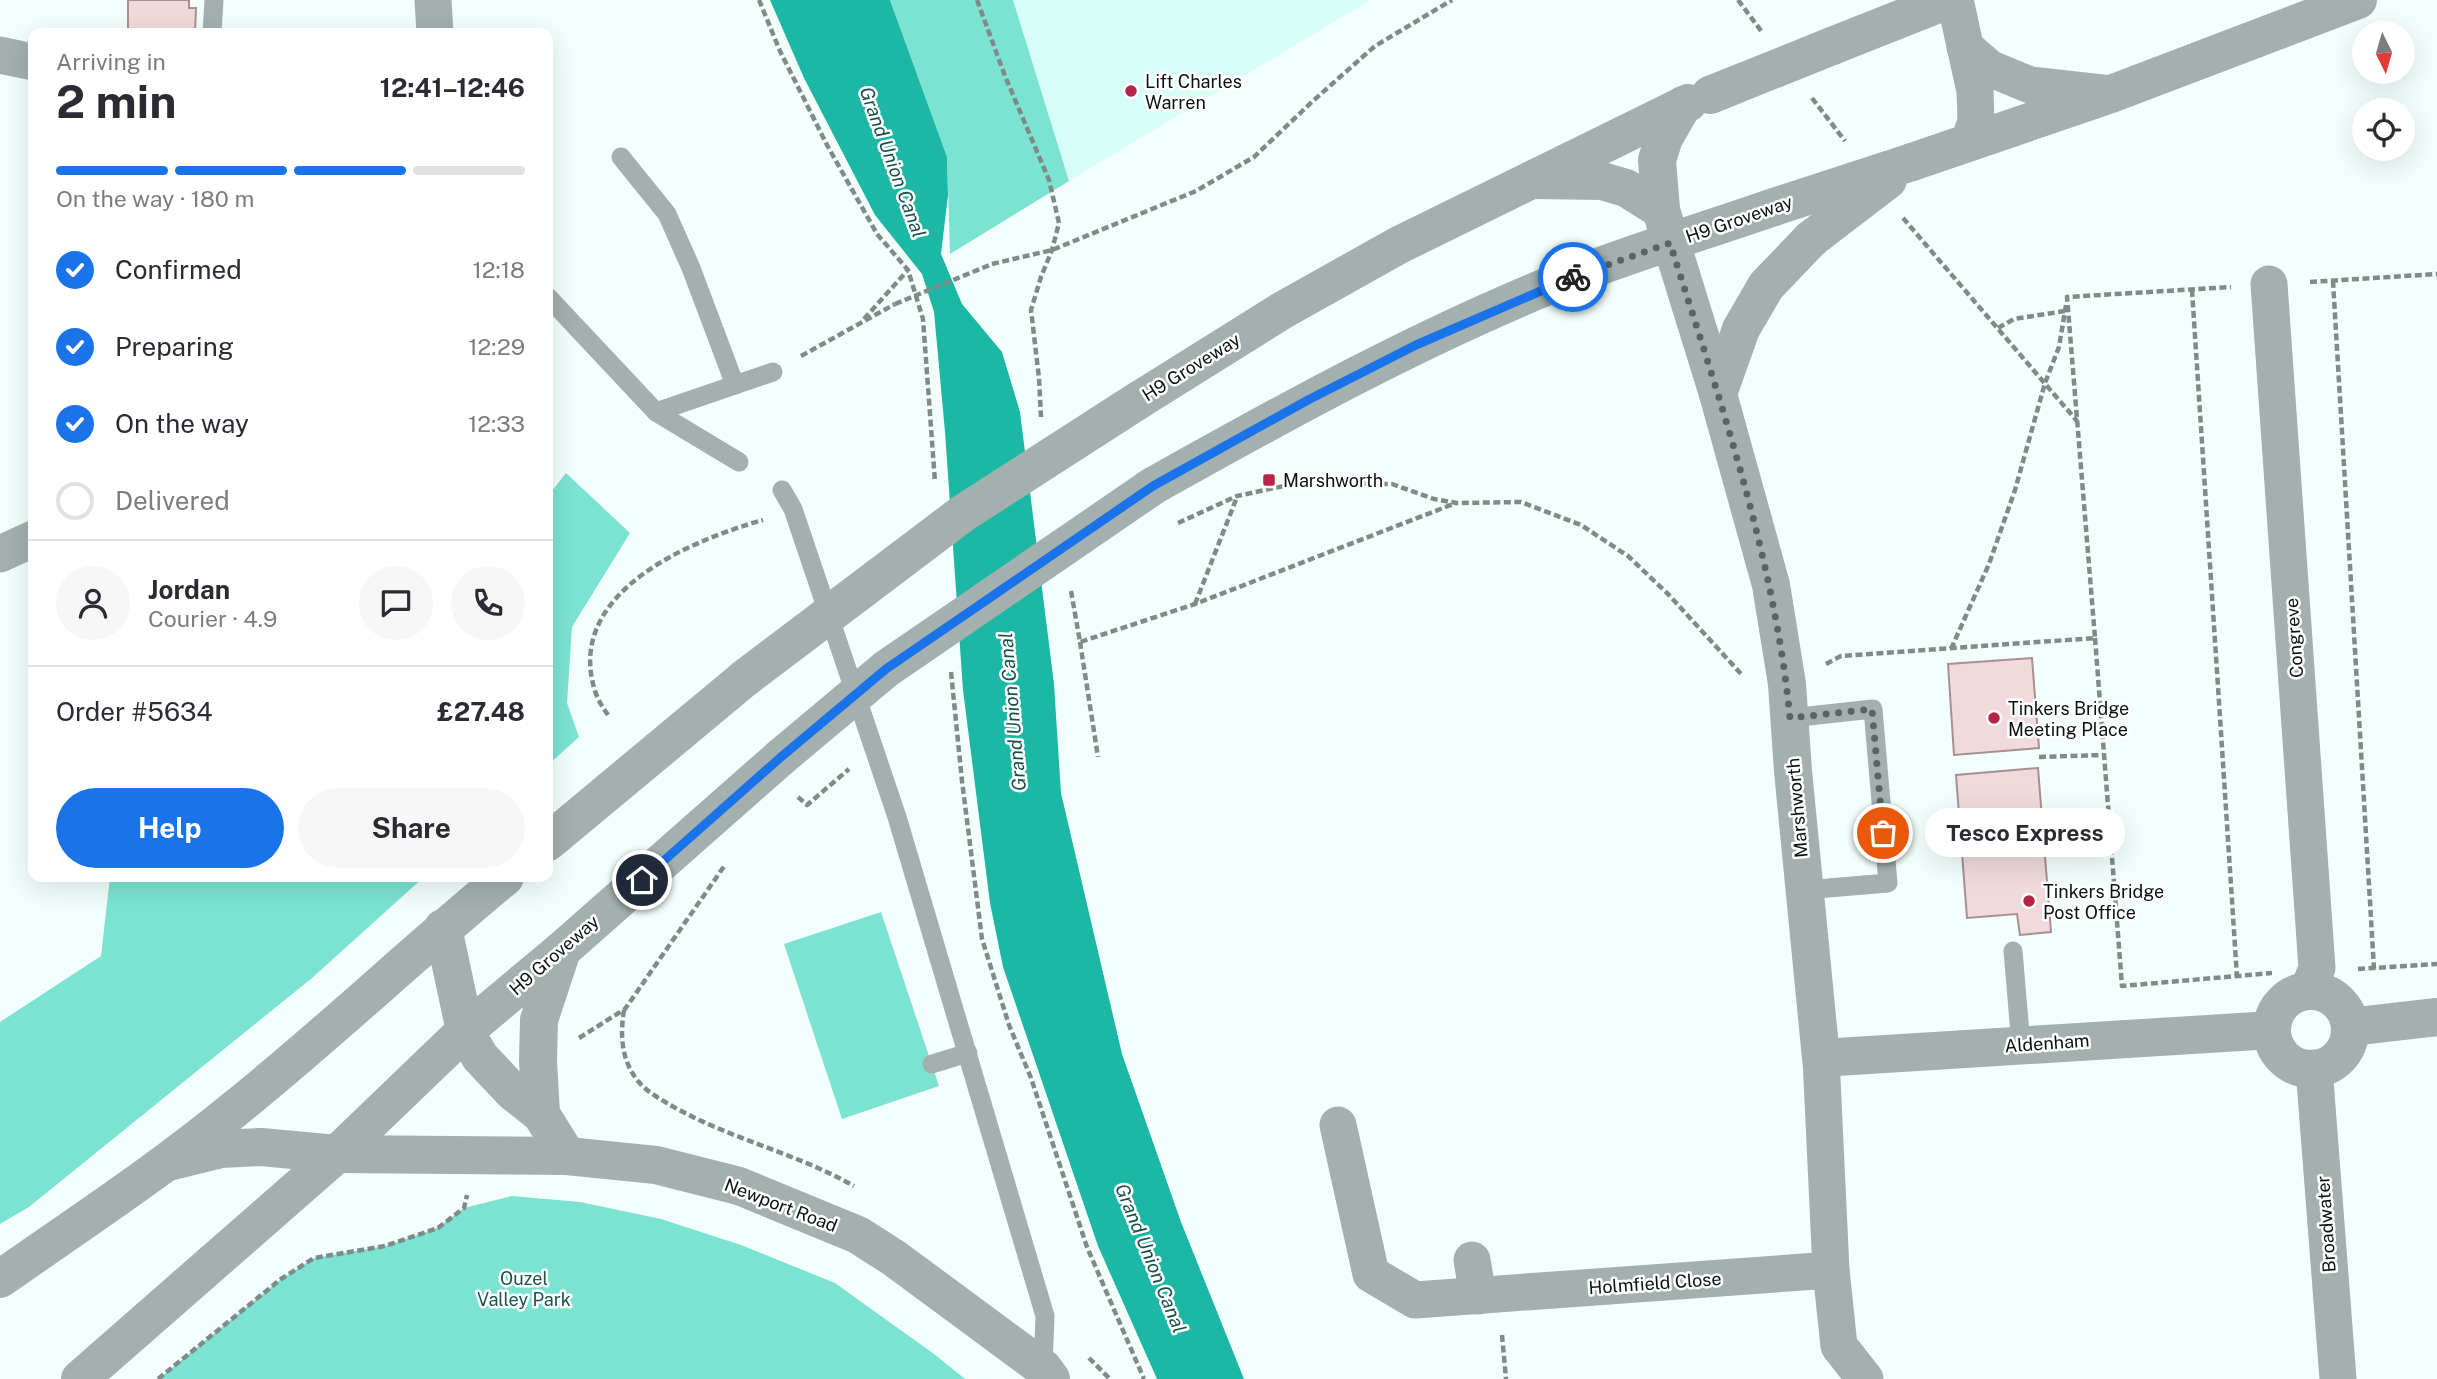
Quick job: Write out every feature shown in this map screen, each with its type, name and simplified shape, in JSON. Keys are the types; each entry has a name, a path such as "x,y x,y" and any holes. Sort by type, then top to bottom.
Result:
{"street":[{"path":"433,0 435,28"},
{"name":"H9 Groveway","path":"553,838 744,678 962,514 1283,310 1399,245 1527,180 1697,100 1948,0"},
{"path":"1955,0 1975,91 1976,121 1960,146"},
{"name":"H9 Groveway","path":"80,1379 337,1154 464,1031 562,950 781,757 886,669 1153,486 1308,400 1416,345 1559,282 1666,227 1774,207 1912,162 2111,94 2358,0"},
{"path":"1965,47 1989,68 2030,85 2111,94"},
{"path":"0,55 28,61"},
{"name":"Marshworth","path":"1697,100 1664,138 1657,160 1666,227 1718,394 1770,585 1788,701 1821,1058 1831,1270 1839,1346 1865,1379"},
{"path":"1718,394 1741,329 1766,286 1811,239 1912,162"},
{"path":"1527,180 1602,181 1626,188 1666,227"},
{"name":"Congreve","path":"2269,284 2312,979"},
{"path":"0,554 28,540"},
{"path":"0,1279 168,1162 237,1107 499,882"},
{"path":"443,928 464,1031 480,1057 513,1093 541,1114 566,1156"},
{"path":"541,1114 539,1020 562,950"},
{"path":"2312,979 2324,993 2337,1000 2350,1027 2344,1050 2325,1066 2314,1068 2289,1062 2279,1052 2272,1030 2273,1019 2284,1002 2312,979"},
{"path":"2350,1027 2437,1017"},
{"name":"Aldenham","path":"1821,1058 2272,1030"},
{"name":"Broadwater","path":"2314,1068 2338,1379"},
{"name":"Holmfield Close","path":"1338,1125 1371,1275 1415,1300 1831,1270"},
{"name":"Newport Road","path":"168,1162 221,1149 261,1147 337,1154 566,1156 656,1165 740,1186 858,1235 894,1258 1047,1374"},
{"path":"1472,1260 1478,1296"}],"lane":[{"path":"212,28 214,0"},
{"path":"621,157 667,214 691,268 735,385"},
{"path":"553,302 656,412 739,462"},
{"path":"656,412 773,372"},
{"path":"782,490 793,509 897,817 968,1053 1045,1316 1047,1374"},
{"path":"1788,701 1872,709 1888,883 1804,890"},
{"path":"2013,951 2021,1045"},
{"path":"932,1064 968,1053"}],"path":[{"path":"759,0 780,51 827,145 877,234 908,270 923,319 935,491"},
{"path":"773,372 895,304 992,264 1052,250 1196,191 1254,157 1375,46 1452,0"},
{"path":"861,322 908,270"},
{"path":"2067,297 2437,274"},
{"path":"2333,281 2374,969"},
{"path":"2192,290 2237,976"},
{"path":"2067,297 2122,986 2237,976 2312,979 2374,969 2437,964"},
{"path":"1951,649 1989,564 2015,490 2045,383 2059,347 2067,297"},
{"path":"1998,328 2014,319 2065,311"},
{"path":"1171,526 1237,496 1298,483 1392,484 1434,499 1457,503 1521,502 1581,525 1628,555 1668,594 1756,691 1788,701 1841,656 2095,638"},
{"path":"1195,604 1237,496"},
{"path":"608,715 595,693 590,663 592,636 606,610 632,581 670,558 729,530 793,509"},
{"path":"1080,642 1098,757"},
{"path":"951,669 982,939 1009,1025 1031,1078 1087,1247 1144,1379"},
{"path":"799,796 807,805 873,748"},
{"path":"2039,757 2103,755"}],"shaded area":[{"name":"Lift Charles Warren","path":"1013,0 1371,0 1069,181"}],"green space":[{"path":"890,0 1013,0 1069,181 950,254 947,157"},
{"path":"566,473 630,533 572,627 567,703 579,737 553,760 553,490"},
{"path":"109,882 418,882 312,978 29,1207 0,1224 0,1022 101,956"},
{"path":"881,912 939,1086 842,1119 784,944"},
{"name":"Ouzel Valley Park","path":"512,1196 580,1202 661,1219 741,1245 835,1283 965,1379 158,1379 281,1279 314,1258 385,1246 437,1228 464,1208"}],"water":[{"name":"Grand Union Canal","path":"770,0 890,0 947,157 948,195 941,254 962,304 1002,352 1020,412 1054,684 1061,793 1122,1054 1181,1222 1244,1379 1157,1379 1098,1246 1003,967 990,903 963,690 934,312 922,274 875,215 804,78"}],"building":[{"path":"128,0 189,0 189,8 196,8 195,28 128,28"},
{"name":"Tinkers Bridge Meeting Place","path":"2032,658 2039,748 1954,755 1948,664"},
{"path":"2038,768 2051,932 2020,935 2017,914 1967,918 1956,775"}],"way so far":[{"path":"1573,277 1670,243 1718,394 1770,585 1790,718 1872,709 1883,833"}],"place":[{"name":"Lift Charles Warren","path":"1131,91"},
{"name":"Marshworth","path":"1269,480"},
{"name":"Tinkers Bridge Meeting Place","path":"1994,718"},
{"name":"Tesco Express","path":"1883,833"},
{"name":"Tinkers Bridge Post Office","path":"2029,901"}],"route":[{"path":"642,880 781,757 886,669 1153,486 1308,400 1416,345 1573,277"}]}
